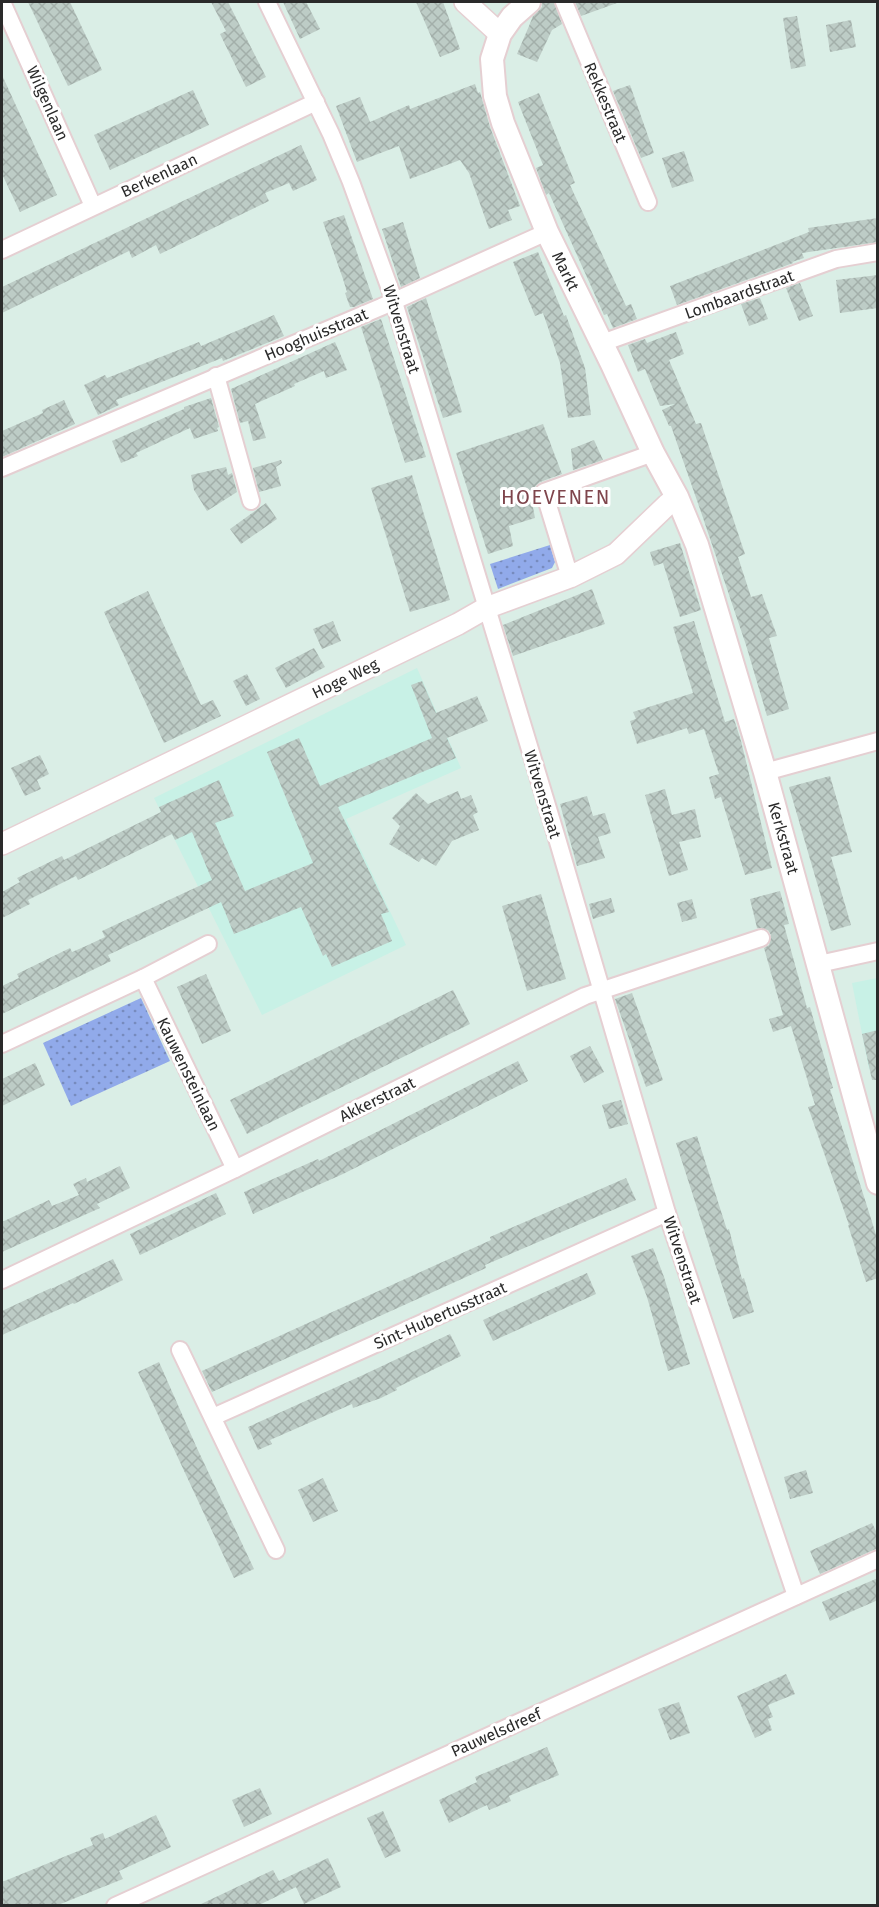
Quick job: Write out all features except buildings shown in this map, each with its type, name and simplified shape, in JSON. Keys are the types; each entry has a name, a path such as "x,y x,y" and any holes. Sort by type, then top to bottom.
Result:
{"main road":[{"path":"500,34 512,17 529,2"},
{"name":"Markt","path":"500,34 492,59 495,96 503,123 547,232 653,453 677,497"},
{"name":"Kerkstraat","path":"677,497 697,545 765,772 878,1183"}],"street":[{"name":"Wilgenlaan","path":"2,2 6,21 93,206"},
{"name":"Witvenstraat","path":"267,2 316,102 351,182 393,301 553,825 667,1213 796,1596"},
{"path":"465,2 500,34"},
{"name":"Rekkestraat","path":"564,2 648,202"},
{"name":"Berkenlaan","path":"2,250 316,102"},
{"name":"Hooghuisstraat","path":"2,468 393,301 547,232"},
{"name":"Lombaardstraat","path":"602,343 836,259 878,252"},
{"path":"216,376 251,501"},
{"path":"570,577 544,492 653,453"},
{"name":"Hoge Weg","path":"2,844 458,624 486,608 570,577 616,554 677,497"},
{"path":"765,772 878,741"},
{"name":"Akkerstraat","path":"2,1280 235,1169 585,996 761,938"},
{"path":"2,1044 208,944"},
{"path":"819,964 878,951"},
{"name":"Kauwensteinlaan","path":"142,978 235,1169"},
{"name":"Sint-Hubertusstraat","path":"213,1417 667,1213"},
{"path":"180,1350 276,1550"},
{"name":"Pauwelsdreef","path":"115,1905 878,1559"}],"shaded area":[{"path":"550,545 555,562 552,568 498,589 490,564"},
{"path":"417,668 461,768 346,819 406,945 262,1015 154,798"},
{"path":"877,978 877,1067 869,1069 852,983"},
{"path":"141,998 170,1061 71,1106 43,1043"}],"district":[{"name":"HOEVENEN","path":"556,497"}]}
